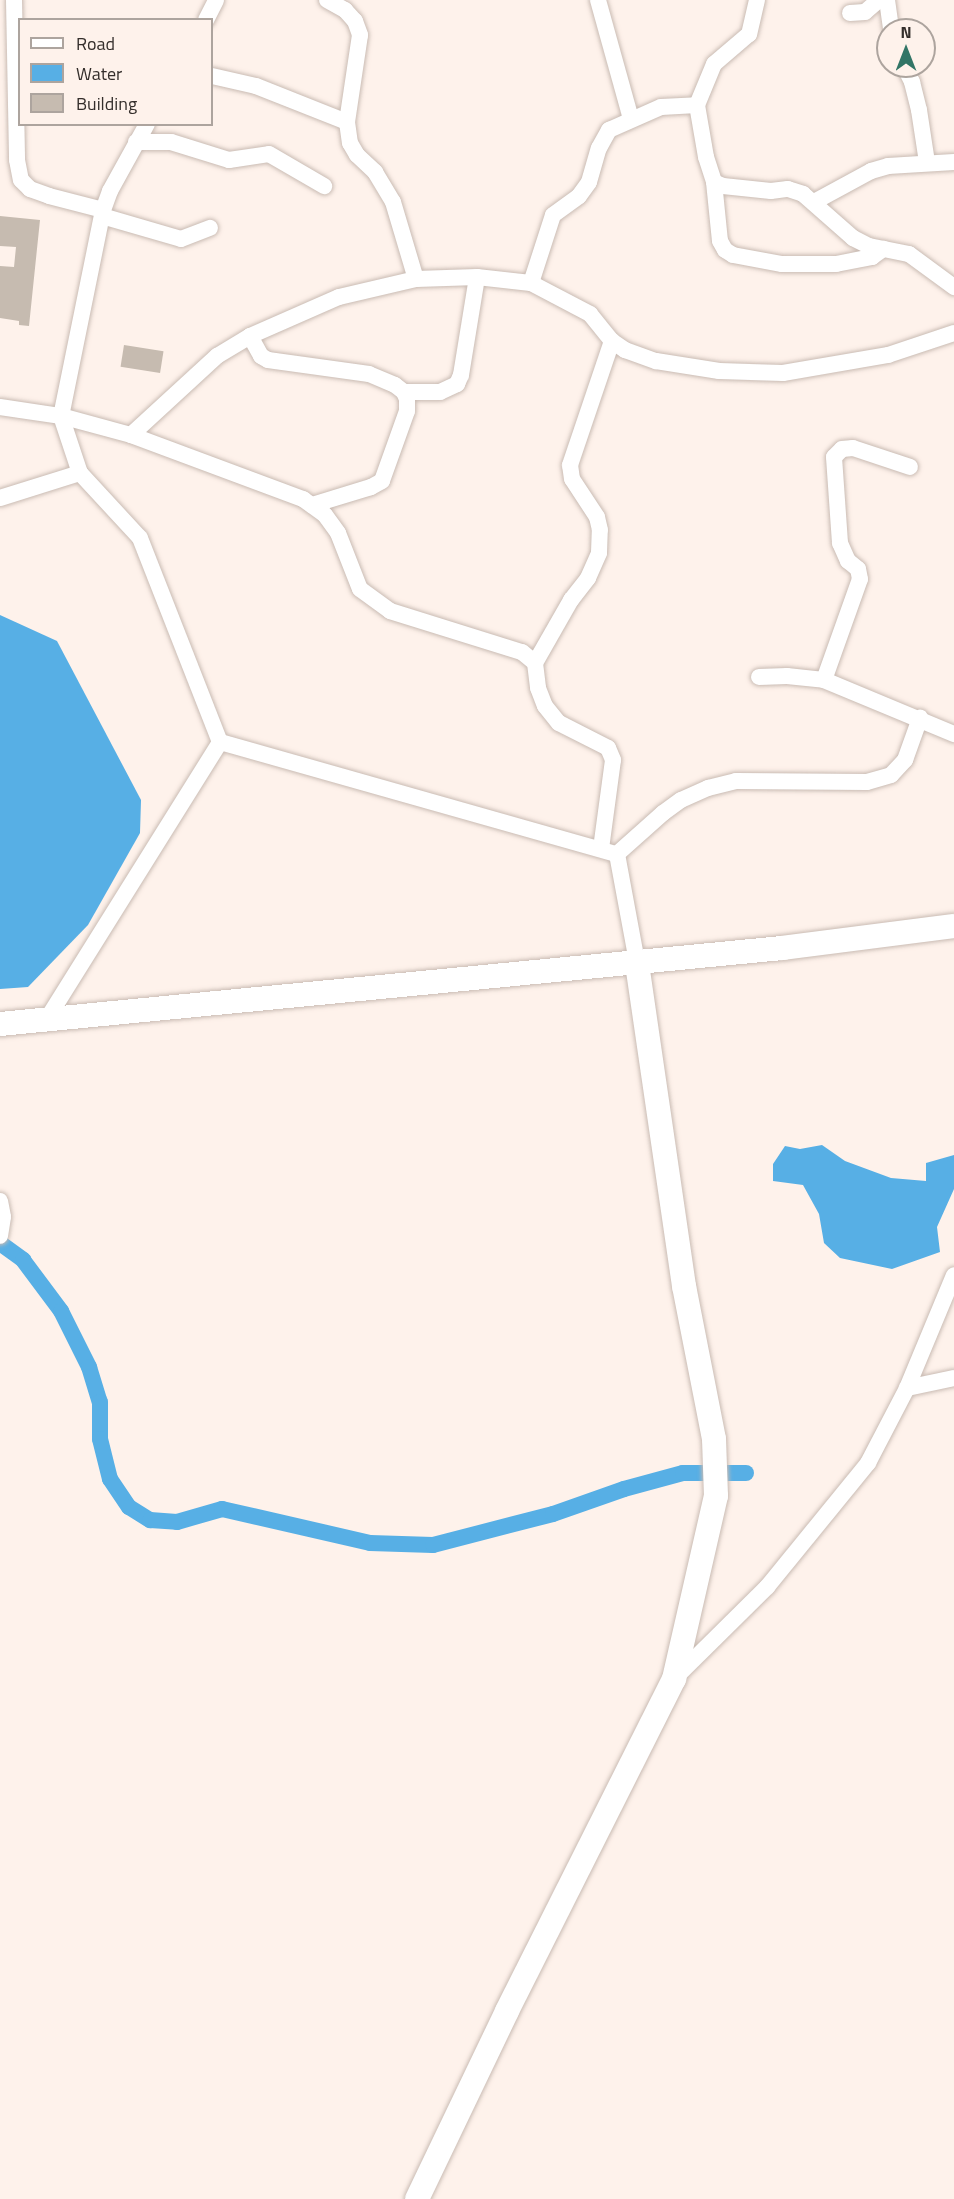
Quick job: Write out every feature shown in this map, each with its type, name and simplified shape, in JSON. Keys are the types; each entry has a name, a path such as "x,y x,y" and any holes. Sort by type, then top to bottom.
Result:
{"main road":[{"path":"0,1024 782,948 954,926"},
{"path":"417,2199 512,2000 674,1679 716,1496 714,1439 684,1286 637,962"}],"street":[{"path":"14,0 8,48 17,160 21,180 30,189 181,239 210,228"},
{"path":"207,18 216,0"},
{"path":"327,0 345,10 355,21 360,35 347,122 350,143 357,155 375,172 393,202 416,279"},
{"path":"598,0 631,119"},
{"path":"757,0 749,34 714,64 698,105 706,157 714,182 720,241 725,250 733,255 782,264 836,264 872,257 883,249"},
{"path":"850,13 865,12 879,0"},
{"path":"887,0 889,18"},
{"path":"213,76 256,86 347,122"},
{"path":"910,78 919,110 927,162"},
{"path":"531,283 553,215 579,196 589,182 599,148 609,130 661,107 698,105"},
{"path":"146,126 110,191 103,213 61,416 80,473 141,537 220,742"},
{"path":"136,142 171,142 229,160 269,154 324,186"},
{"path":"814,202 871,171 888,166 954,162"},
{"path":"714,182 723,186 771,191 788,189 803,194 853,238 883,249 909,254 954,287"},
{"path":"250,336 261,356 268,360 369,374 383,378 404,392 440,392 456,384 461,375 477,277"},
{"path":"131,435 217,356 250,336 339,297 416,279 477,277 531,283 590,314 612,340 625,350 656,361 719,371 783,373 888,355 954,333"},
{"path":"612,340 570,465 572,479 597,518 600,530 599,553 588,578 571,600 535,663 538,688 545,706 559,723 608,748 613,760 609,851 637,962"},
{"path":"312,505 382,482 407,411 404,392"},
{"path":"0,407 61,416 131,435 276,487 312,505 325,515 338,533 360,589 390,611 522,652 535,663"},
{"path":"824,680 860,579 858,569 848,561 840,543 834,457 842,449 853,448 910,467"},
{"path":"0,498 80,473"},
{"path":"759,677 787,676 824,680 954,734"},
{"path":"609,851 681,800 708,788 736,781 867,782 891,775 905,760 920,718"},
{"path":"220,742 609,851"},
{"path":"47,1019 220,742"},
{"path":"0,1201 3,1217 0,1236"},
{"path":"674,1679 766,1587 868,1463 907,1388 954,1275"},
{"path":"907,1388 954,1378"}],"water":[{"path":"0,615 57,641 141,800 140,833 88,925 28,987 0,989"},
{"path":"822,1145 845,1161 891,1178 926,1181 926,1163 954,1155 954,1189 937,1227 940,1252 892,1269 840,1258 824,1243 819,1214 803,1185 773,1181 773,1164 785,1146 800,1149"}],"building":[{"path":"0,216 40,220 29,326 19,325 19,321 0,318 0,266 14,267 16,247 0,246"},
{"path":"124,345 164,351 160,373 121,367"}],"waterway":[{"path":"0,1243 23,1260 61,1311 89,1367 100,1402 100,1439 110,1479 129,1507 150,1520 177,1522 222,1509 370,1543 433,1545 553,1514 624,1489 683,1473 746,1473"}]}
